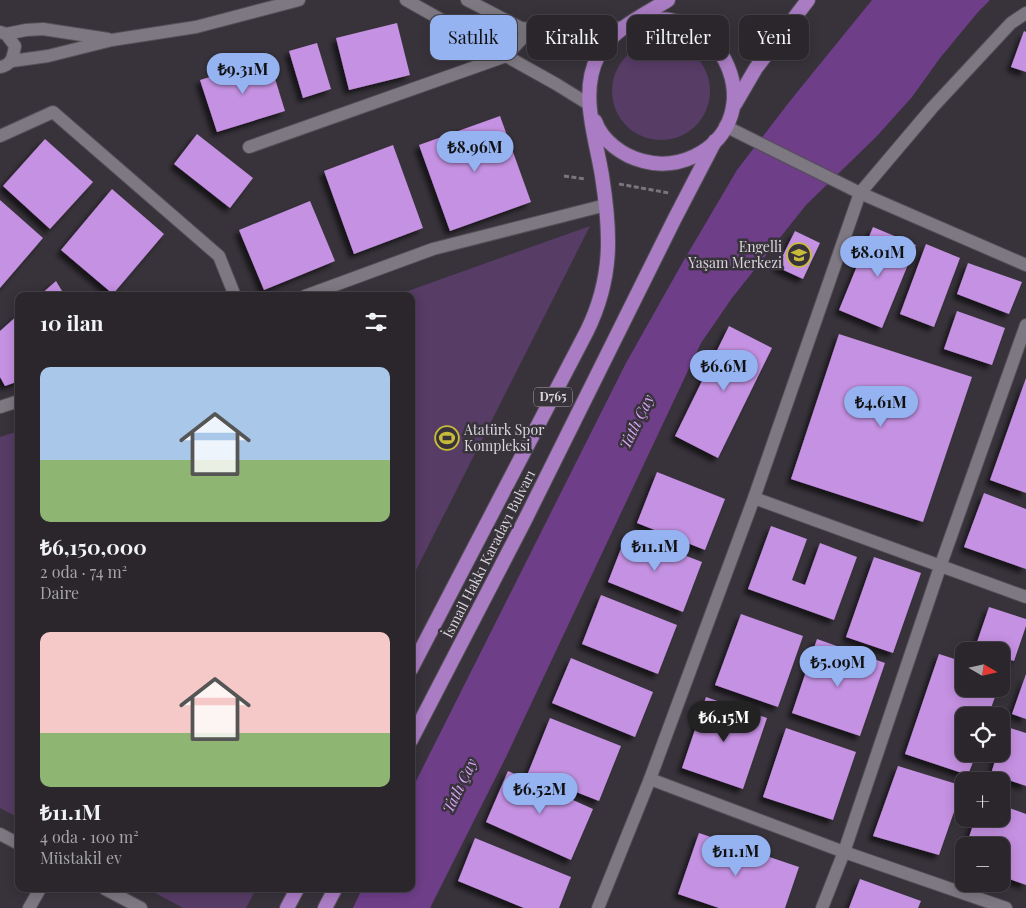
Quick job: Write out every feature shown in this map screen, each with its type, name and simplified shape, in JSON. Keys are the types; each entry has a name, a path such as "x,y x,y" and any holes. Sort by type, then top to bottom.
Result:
{"highway":[{"path":"668,0 625,27 610,40 598,56 591,73 589,91 590,105 597,124 606,139 619,151 635,159 652,164 669,164 686,160 702,152 715,140 725,126 732,109 756,68 808,0"},
{"path":"625,27 642,21 660,18 679,21 697,28 712,39 724,54 731,71 734,90 732,109"},
{"name":"D765","path":"415,661 597,311 606,280 608,254 606,205 590,105"},
{"name":"İsmail Hakkı Karadayı Bulvarı","path":"415,732 525,520 715,140"},
{"path":"287,908 295,892"},
{"path":"325,908 333,892"}],"street":[{"path":"0,67 6,66 12,61 48,56 112,40 196,27 300,0"},
{"path":"406,0 433,15"},
{"path":"466,0 521,28 527,29"},
{"path":"598,908 650,779 754,498 860,193 932,108 1010,23 1026,13"},
{"path":"617,28 625,27"},
{"path":"2,32 43,29 112,40"},
{"path":"2,32 15,46 12,61"},
{"path":"517,44 527,33"},
{"path":"249,147 495,60"},
{"path":"513,60 590,105"},
{"path":"0,136 53,112 219,256 233,292"},
{"path":"725,126 860,193 1026,265"},
{"path":"316,292 433,249 606,205"},
{"path":"822,908 844,852 940,567 1026,325"},
{"path":"0,407 15,402"},
{"path":"754,498 1026,597"},
{"path":"650,779 844,852 1006,908"},
{"path":"0,834 15,842"},
{"path":"29,908 38,892"},
{"path":"111,892 142,908"}],"path":[{"path":"564,176 667,191 684,202"}],"shaded area":[{"path":"627,57 627,60 698,60 706,72 709,82 709,100 701,118 688,131 670,139 652,139 634,131 621,118 613,100 612,91 616,72"},
{"name":"Atatürk Spor Kompleksi","path":"590,226 415,572 415,292 405,292"},
{"path":"15,432 15,816 0,808 0,437"},
{"path":"154,892 254,892 246,908 183,908"}],"water":[{"name":"Tatlı Çay","path":"872,0 990,0 940,58 912,97 876,137 806,205 732,298 701,343 506,757 430,908 353,908 361,892 415,892 415,783 626,363 737,170"}],"building":[{"path":"397,23 410,75 349,90 336,38"},
{"path":"1024,31 1026,32 1026,72 1011,67"},
{"path":"317,43 331,89 303,98 289,51"},
{"path":"269,59 285,111 217,132 200,80"},
{"path":"500,116 531,202 450,231 419,145"},
{"path":"197,134 253,178 230,208 174,164"},
{"path":"45,139 93,182 50,229 3,186"},
{"path":"393,145 423,228 354,254 324,171"},
{"path":"112,189 164,234 115,292 111,292 61,250"},
{"path":"0,200 43,238 0,288"},
{"path":"310,201 335,261 264,290 239,230"},
{"path":"873,227 916,245 882,328 839,310"},
{"name":"Engelli Yaşam Merkezi","path":"795,231 820,243 803,279 777,267"},
{"path":"926,244 960,258 934,327 900,314"},
{"path":"968,263 1022,282 1009,314 957,294"},
{"path":"56,281 63,292 44,292"},
{"path":"957,311 1005,328 992,365 944,349"},
{"path":"15,318 15,382 5,386 0,377 0,331"},
{"path":"729,326 772,348 718,458 675,436"},
{"path":"839,334 972,377 923,522 791,479"},
{"path":"1026,378 1026,493 990,480"},
{"path":"657,472 725,499 705,550 637,523"},
{"path":"984,493 1026,509 1026,569 964,547"},
{"path":"771,526 807,539 792,580 805,585 820,543 857,557 834,620 748,589"},
{"path":"627,533 702,562 683,612 608,582"},
{"path":"874,557 921,573 893,653 846,637"},
{"path":"601,595 677,625 658,674 582,644"},
{"path":"989,607 1026,619 1026,626 1014,661 1010,660 1010,642 977,642"},
{"path":"741,614 803,636 778,707 715,685"},
{"path":"817,639 885,663 860,736 792,713"},
{"path":"939,654 955,659 955,698 995,698 991,707 955,707 955,762 973,762 969,772 959,772 905,754"},
{"path":"571,658 653,692 635,737 552,703"},
{"path":"1026,674 1026,719 1012,714"},
{"path":"706,697 767,718 743,789 682,768"},
{"path":"550,718 621,746 599,801 528,773"},
{"path":"786,728 856,752 833,820 763,797"},
{"path":"1010,728 1026,733 1026,786 1010,781 1010,772 992,772 995,762 1010,762"},
{"path":"898,766 955,784 955,809 939,855 873,836"},
{"path":"508,771 593,809 571,860 486,822"},
{"path":"1010,808 1026,814 1026,885 1010,879 1010,837 969,837 972,827 1010,827"},
{"path":"699,833 799,867 785,908 719,908 678,894"},
{"path":"475,838 571,877 559,908 524,908 458,881"},
{"path":"860,879 921,901 918,908 849,908"}],"place":[{"name":"Engelli Yaşam Merkezi","path":"799,255"},
{"name":"Atatürk Spor Kompleksi","path":"447,438"}]}
